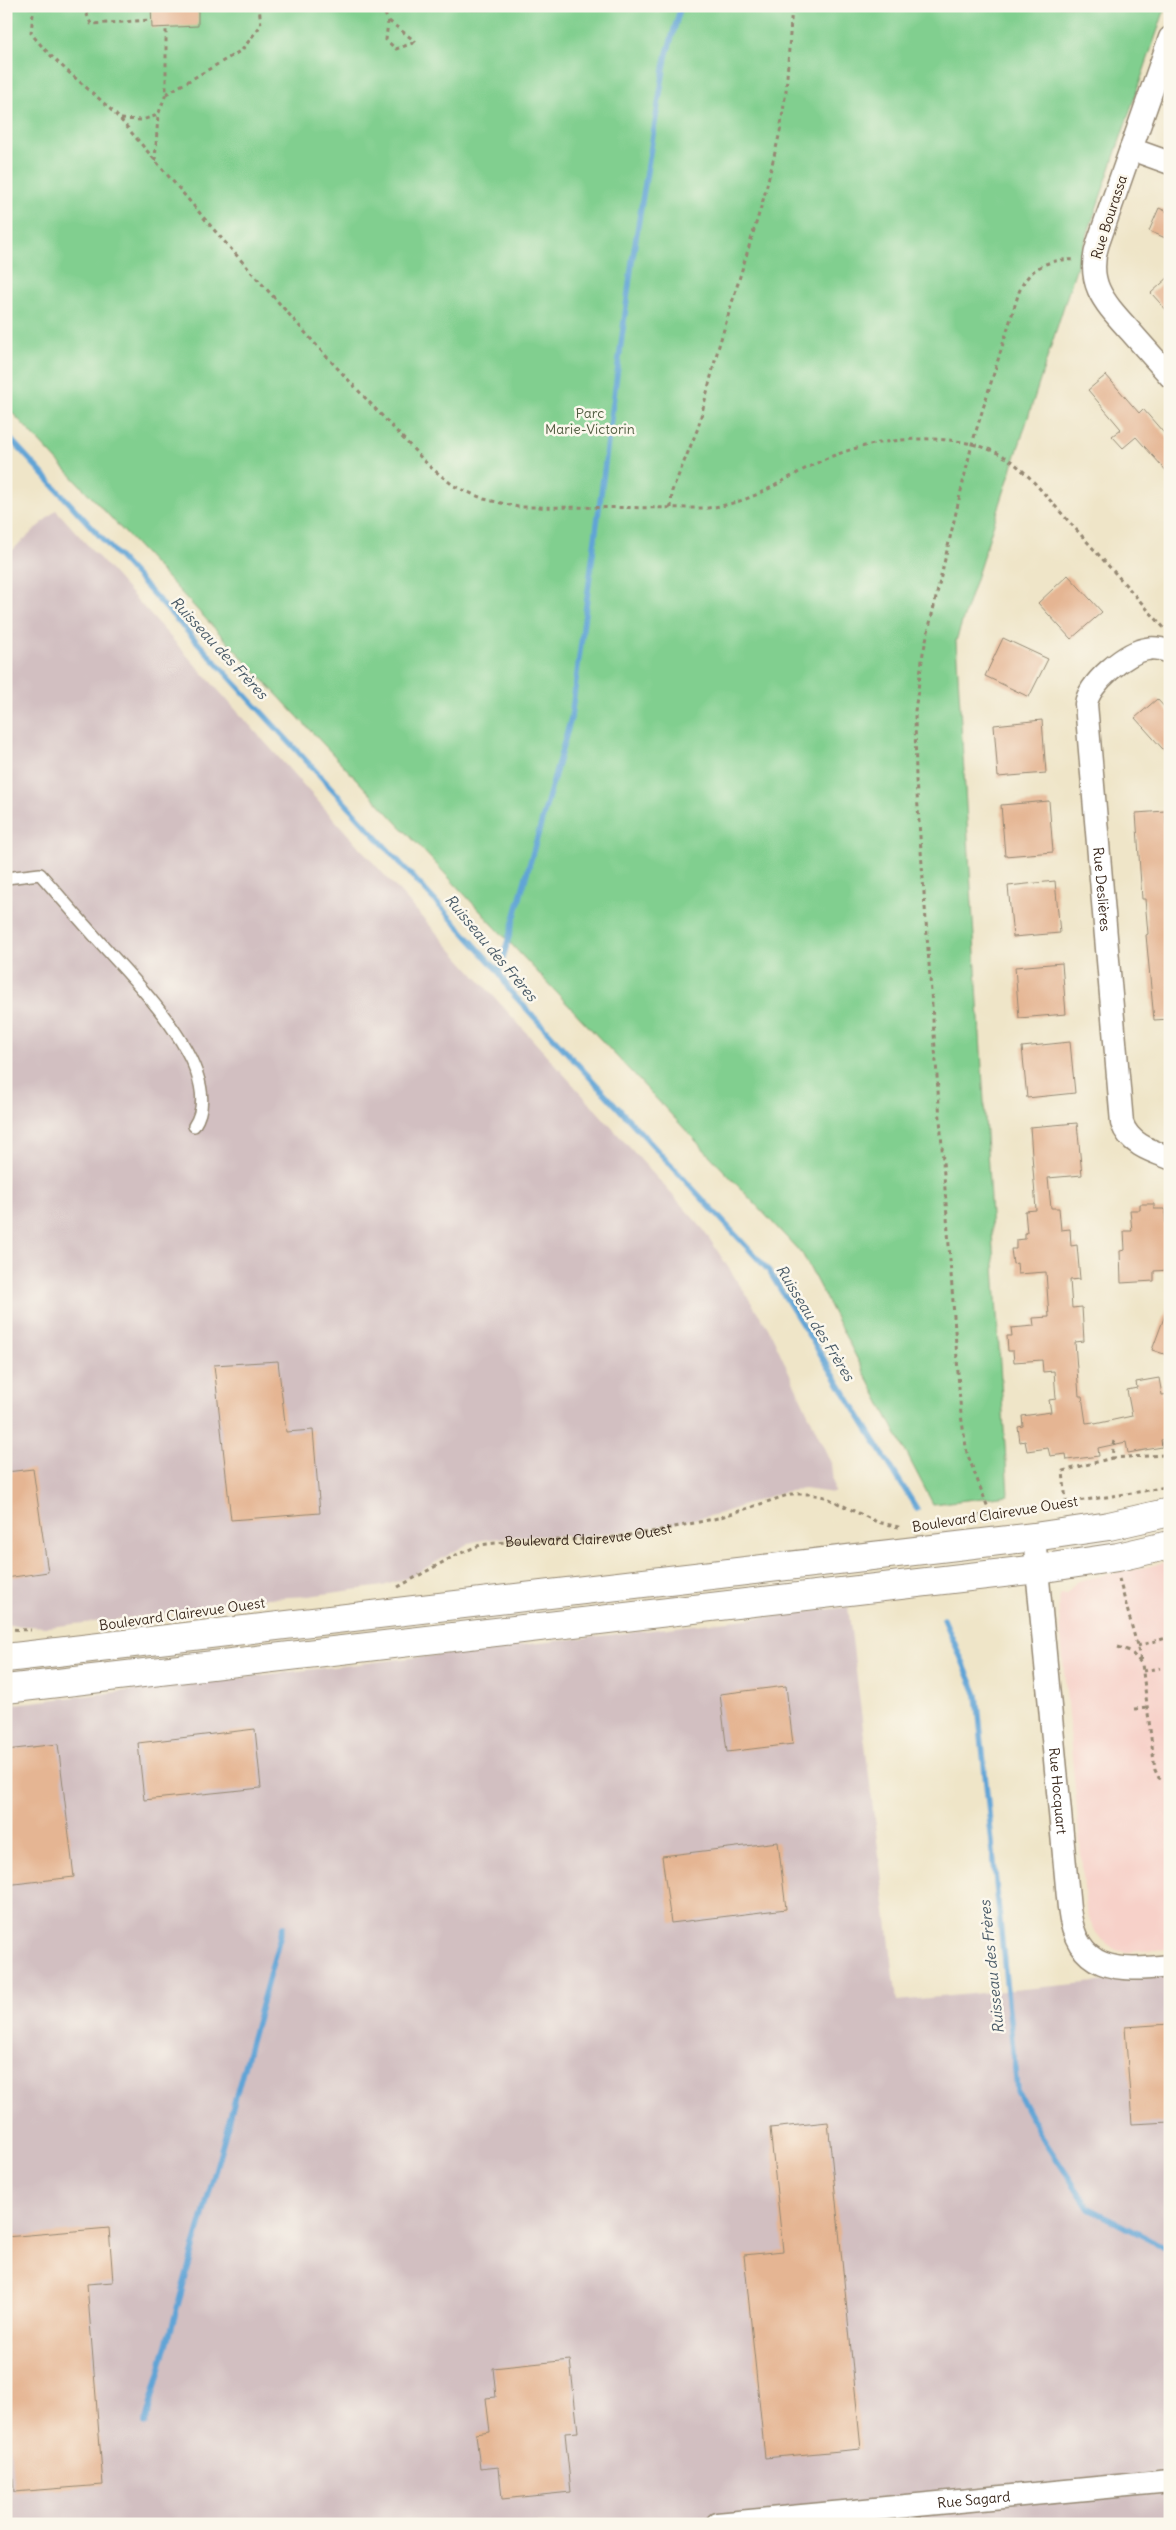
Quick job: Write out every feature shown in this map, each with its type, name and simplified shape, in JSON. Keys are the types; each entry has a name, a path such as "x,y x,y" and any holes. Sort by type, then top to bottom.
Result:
{"street":[{"name":"Rue Bourassa","path":"1170,38 1095,254 1095,279 1104,302 1170,376"},
{"path":"1131,149 1170,163"},
{"name":"Rue Deslières","path":"1168,643 1128,656 1091,688 1086,709 1122,1124 1126,1134 1135,1142 1170,1158"},
{"name":"Boulevard Clairevue Ouest","path":"6,1658 1034,1537 1109,1526 1170,1512"},
{"name":"Rue Hocquart","path":"1034,1537 1069,1908 1074,1932 1087,1952 1107,1966 1131,1970 1170,1966"},
{"path":"6,1689 1038,1569 1118,1557 1170,1545"},
{"path":"699,1577 702,1608"},
{"path":"119,1644 122,1676"},
{"name":"Rue Sagard","path":"717,2524 1170,2481"}],"lane":[{"path":"6,878 40,874 165,1015 185,1047 198,1081 200,1116 194,1126"}],"path":[{"path":"87,6 85,10 91,24 152,20"},
{"path":"166,94 242,50 261,25 259,6"},
{"path":"382,6 388,21 386,40 396,49 416,42 388,21"},
{"path":"670,508 672,491 698,428 718,349 764,197 780,132 786,91 792,6"},
{"path":"33,14 32,34 46,53 76,76 120,119 326,356 443,479 467,493 500,504 535,508 708,508 745,501 772,489 819,462 872,445 919,439 972,444 1008,459 1032,479 1158,619 1168,643"},
{"path":"155,161 158,115 166,94 166,28"},
{"path":"120,119 142,120 158,115"},
{"path":"990,1513 967,1453 960,1415 914,742 916,694 921,661 972,444 1021,286 1030,274 1047,262 1061,259 1081,260"},
{"path":"1112,1458 1114,1439"},
{"path":"1066,1502 1063,1471 1112,1458 1143,1458 1164,1455 1170,1484"},
{"name":"Boulevard Clairevue Ouest","path":"949,1522 990,1513 1120,1496 1170,1484"},
{"name":"Boulevard Clairevue Ouest","path":"391,1590 413,1580 464,1551 480,1545 513,1540 601,1539 660,1531 718,1518 791,1494 825,1496 877,1522 906,1528"},
{"path":"1116,1572 1142,1664 1155,1770 1159,1778 1169,1783 1169,1796"},
{"path":"6,1629 41,1632"},
{"path":"1137,1646 1170,1637"},
{"path":"1118,1648 1130,1651 1142,1664"},
{"path":"1143,1671 1160,1668"},
{"path":"1134,1710 1148,1708"}],"shaded area":[{"path":"56,510 703,1229 770,1331 831,1463 834,1493 804,1489 782,1492 718,1514 644,1529 582,1536 518,1536 482,1540 469,1543 410,1577 383,1586 308,1596 251,1599 175,1613 48,1627 6,1625 6,556"},
{"path":"1170,1562 1170,1949 1126,1952 1116,1950 1101,1939 1093,1929 1086,1909 1058,1605 1061,1594 1066,1594 1076,1582"},
{"path":"848,1607 897,2001 1170,1975 1170,2524 6,2524 6,1705"}],"green space":[{"name":"Parc Marie-Victorin","path":"6,6 1166,6 1081,253 956,641 1008,1495 933,1504 803,1255 6,406"}],"building":[{"path":"151,6 198,6 198,26 152,28"},
{"path":"1159,208 1170,213 1170,240 1149,231"},
{"path":"1170,276 1170,314 1151,293"},
{"path":"1106,375 1139,413 1143,409 1170,440 1170,475 1136,437 1123,448 1112,436 1121,429 1088,390"},
{"path":"1068,575 1102,612 1071,639 1038,603"},
{"path":"1003,638 1048,659 1029,697 985,676"},
{"path":"1157,699 1170,713 1170,757 1135,718"},
{"path":"1042,720 1046,773 998,777 994,725"},
{"path":"1049,801 1053,852 1005,856 1001,805"},
{"path":"1165,811 1170,867 1170,896 1167,897 1170,929 1170,1019 1154,1020 1146,935 1148,934 1145,899 1142,899 1136,813"},
{"path":"1055,881 1060,933 1013,937 1008,886"},
{"path":"1062,963 1066,1014 1019,1018 1015,967"},
{"path":"1070,1042 1075,1093 1027,1098 1022,1047"},
{"path":"1077,1123 1082,1175 1048,1178 1051,1208 1059,1208 1061,1230 1070,1229 1071,1246 1077,1245 1080,1279 1070,1280 1072,1308 1082,1307 1084,1341 1075,1342 1079,1396 1082,1396 1086,1423 1094,1422 1095,1424 1132,1416 1127,1390 1137,1388 1136,1382 1159,1378 1162,1395 1170,1394 1170,1438 1161,1440 1162,1447 1128,1453 1126,1442 1098,1448 1099,1456 1067,1460 1066,1454 1050,1456 1048,1448 1027,1451 1025,1441 1020,1442 1018,1427 1023,1426 1022,1416 1051,1412 1049,1400 1056,1399 1054,1371 1043,1372 1042,1360 1014,1362 1013,1351 1008,1351 1007,1336 1012,1336 1011,1328 1034,1326 1033,1318 1049,1317 1046,1272 1018,1274 1017,1263 1013,1264 1011,1249 1016,1249 1016,1240 1025,1239 1025,1233 1027,1233 1025,1211 1036,1210 1030,1127"},
{"path":"1140,1204 1154,1204 1154,1209 1165,1209 1166,1236 1170,1236 1170,1270 1154,1271 1154,1281 1121,1283 1120,1251 1125,1250 1124,1231 1132,1231 1130,1210 1140,1210"},
{"path":"1168,1307 1170,1307 1170,1356 1152,1350"},
{"path":"278,1361 286,1432 313,1430 320,1513 231,1520 214,1365"},
{"path":"33,1469 48,1572 6,1578 6,1472"},
{"path":"786,1686 793,1744 727,1752 720,1694"},
{"path":"255,1729 261,1788 144,1800 138,1743"},
{"path":"58,1744 74,1877 6,1885 6,1750"},
{"path":"778,1842 786,1909 671,1923 662,1856"},
{"path":"1170,2024 1170,2122 1132,2124 1125,2027"},
{"path":"828,2122 861,2449 765,2458 744,2255 783,2251 770,2128"},
{"path":"109,2228 113,2282 87,2284 103,2485 14,2492 6,2390 6,2237"},
{"path":"570,2360 578,2432 565,2433 571,2492 502,2499 499,2467 480,2469 476,2434 490,2432 486,2398 496,2397 493,2368"}],"waterway":[{"path":"499,972 571,718 632,262 666,57 681,6"},
{"name":"Ruisseau des Frères","path":"6,434 448,915 499,972 510,991 769,1271 917,1509"},
{"name":"Ruisseau des Frères","path":"944,1619 977,1695 1017,2090 1040,2134 1089,2208 1170,2250"},
{"path":"145,2424 283,1926"}]}
